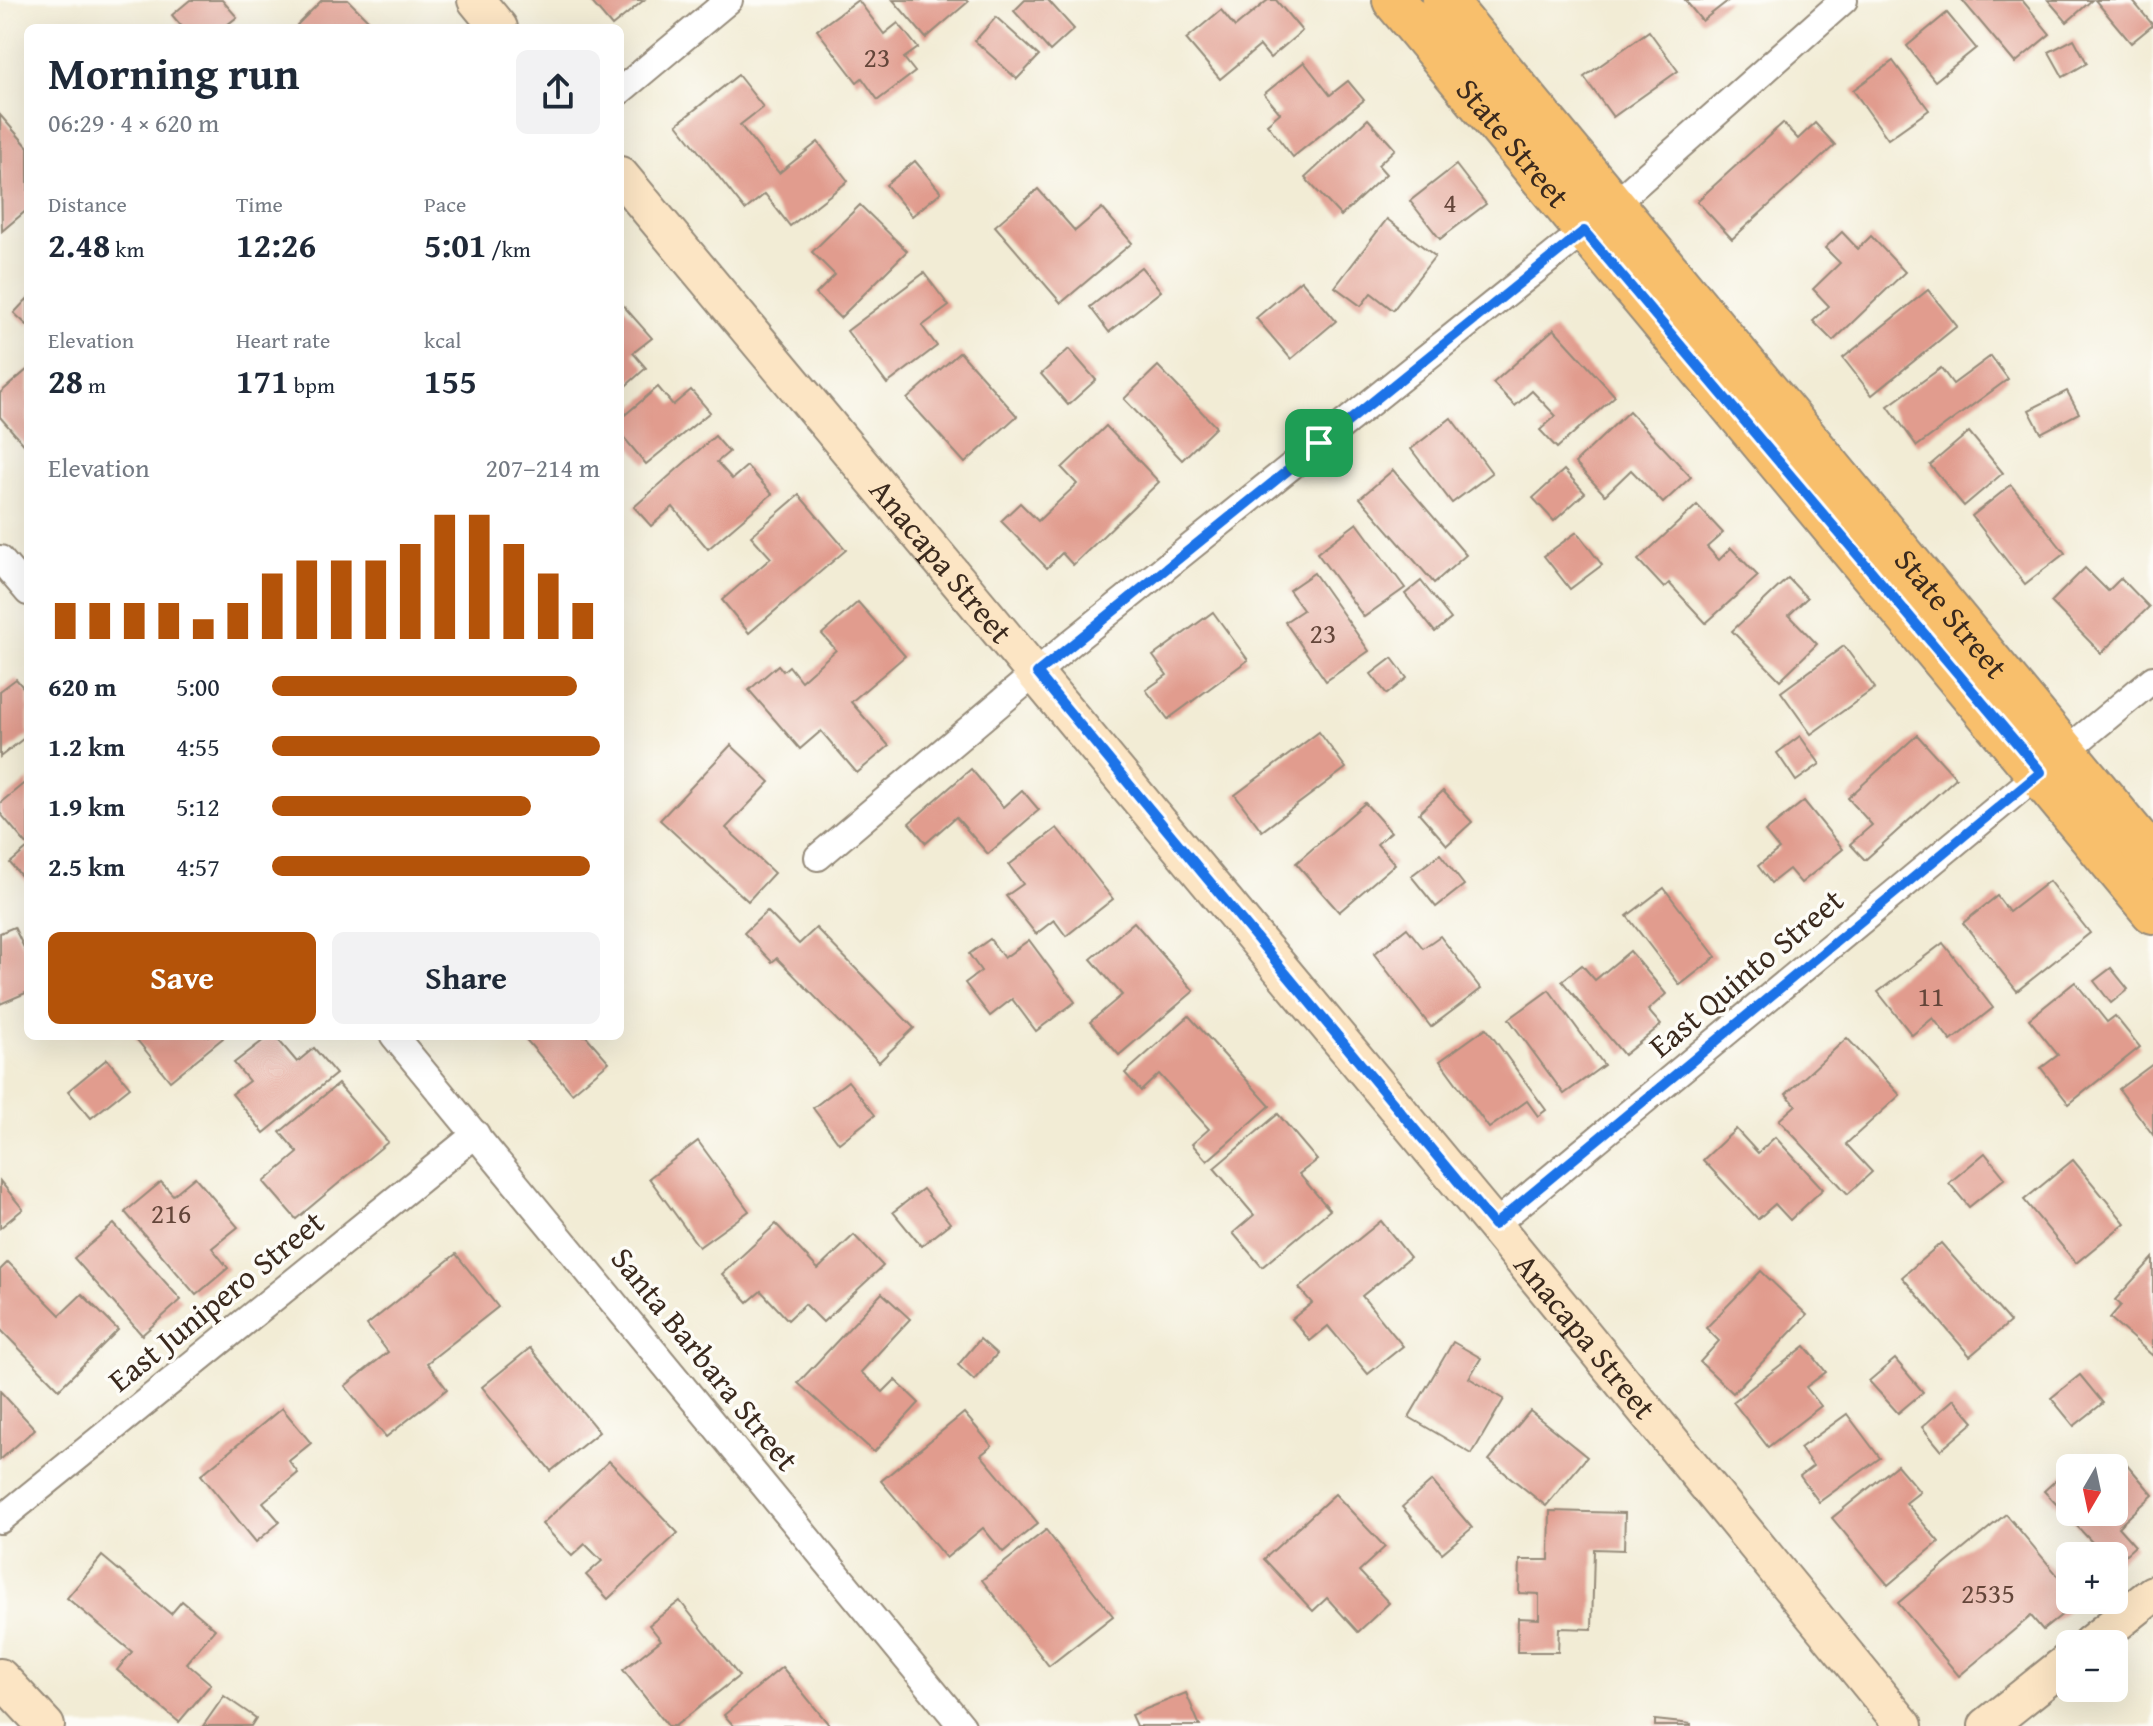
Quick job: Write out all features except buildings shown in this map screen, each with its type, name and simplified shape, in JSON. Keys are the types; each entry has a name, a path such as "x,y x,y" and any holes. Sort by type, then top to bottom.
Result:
{"main road":[{"name":"State Street","path":"1394,0 1598,219 2053,762 2153,858"},
{"name":"State Street","path":"1444,0 1598,219"},
{"name":"State Street","path":"2053,762 2153,912"}],"street":[{"path":"476,0 496,24"},
{"path":"624,88 729,0"},
{"path":"818,857 1037,673 1598,219 1844,0"},
{"name":"Anacapa Street","path":"624,180 1494,1225 1904,1726"},
{"name":"East Quinto Street","path":"1494,1225 2153,679"},
{"name":"Santa Barbara Street","path":"397,1040 962,1726"},
{"name":"East Junipero Street","path":"0,1520 476,1134"},
{"path":"2108,1630 2153,1594"},
{"path":"1987,1726 2056,1671"},
{"path":"0,1677 46,1726"}],"route":[{"path":"1584,231 2041,772 1494,1225 1037,673 1319,443 1584,231"}]}
